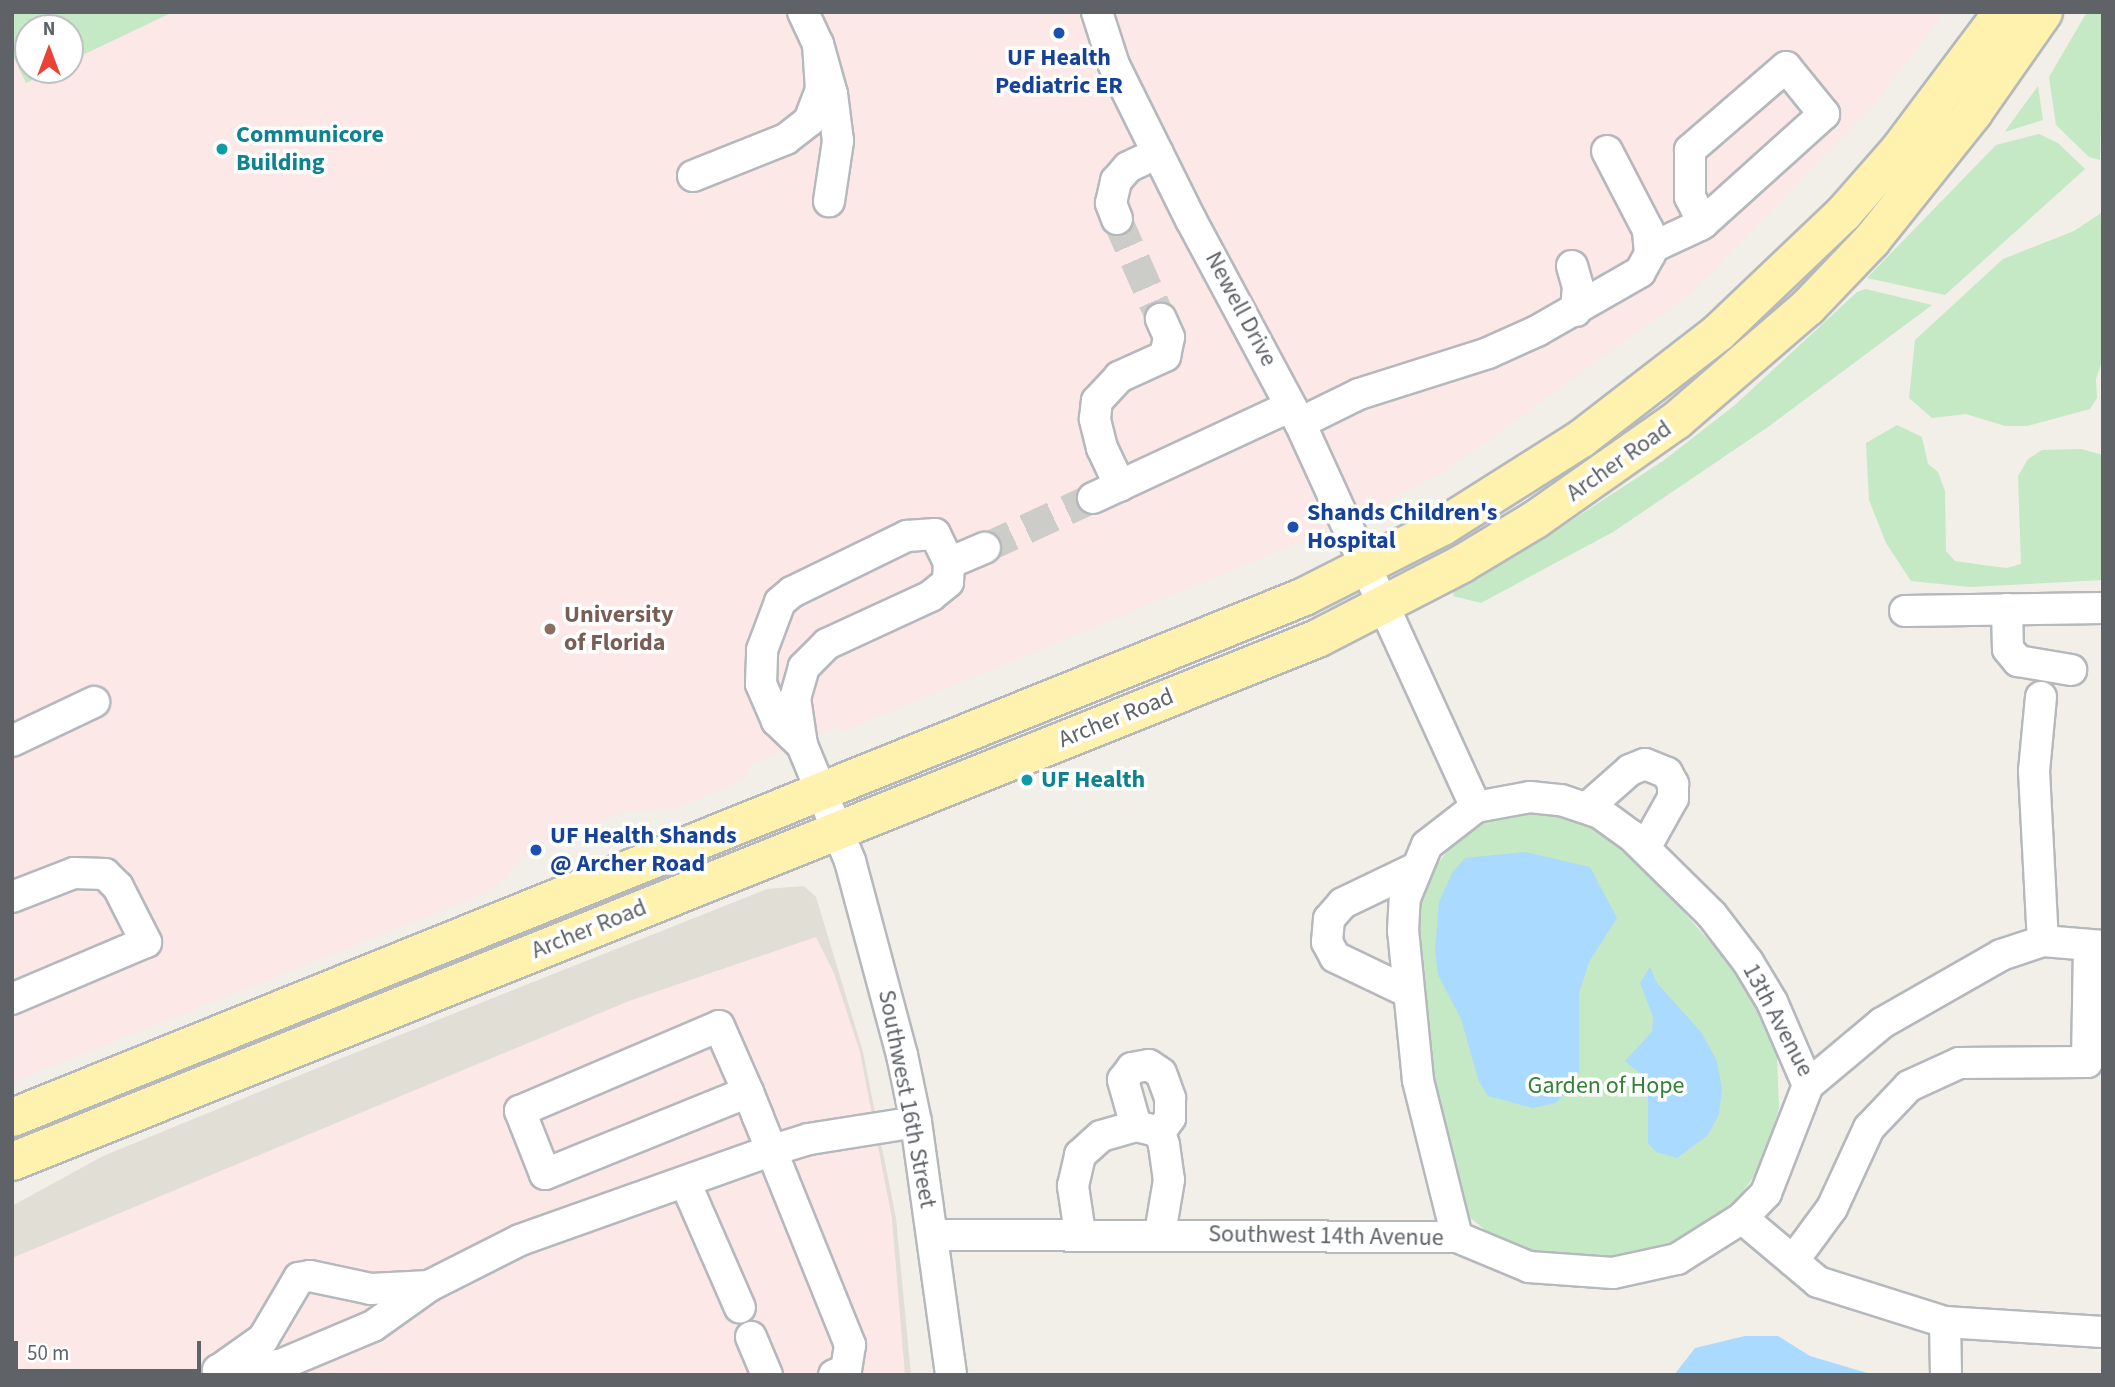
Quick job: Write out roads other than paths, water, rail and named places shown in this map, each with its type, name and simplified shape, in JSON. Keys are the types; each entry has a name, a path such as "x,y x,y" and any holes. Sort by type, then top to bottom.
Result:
{"main road":[{"name":"Archer Road","path":"12,1161 1317,638 1382,607 1535,519 1676,420 1807,307 1871,240 1912,161 2002,12"},
{"name":"Archer Road","path":"12,1117 1304,596 1366,566 1511,484 1650,388 1912,161 2043,12"}],"street":[{"path":"803,12 818,44 838,141 829,201"},
{"name":"Newell Drive","path":"1097,12 1115,65 1158,153 1295,414 1476,807"},
{"path":"693,176 786,139 809,121 821,90 818,44"},
{"path":"1651,248 1703,223 1824,114 1786,67 1690,150 1690,197 1703,223"},
{"path":"1093,498 1295,414 1488,353 1576,311 1640,272 1651,248 1648,230 1607,151"},
{"path":"1117,219 1111,203 1116,181 1128,167 1158,153"},
{"path":"1572,266 1578,287 1576,311"},
{"path":"1120,486 1102,448 1095,419 1097,401 1119,377 1165,356 1169,337 1161,319"},
{"path":"922,533 935,534 951,573 944,587 827,644 804,667 795,698 802,745 776,721 761,684 762,650 780,602 792,592 922,533"},
{"path":"949,563 985,548"},
{"path":"1905,611 2103,608"},
{"path":"2007,609 2008,649 2018,661 2071,670"},
{"path":"2041,697 2034,771 2043,941"},
{"path":"12,741 94,702"},
{"name":"Southwest 16th Street","path":"802,745 838,828 875,948 916,1122 951,1375"},
{"path":"1588,807 1630,770 1645,764 1667,773 1673,784 1673,798 1645,848"},
{"name":"13th Avenue","path":"1476,807 1530,797 1588,807 1618,824 1712,915 1748,962 1772,1003 1808,1085 1856,1042 1963,973 2043,941 2096,946"},
{"path":"1457,1237 1418,1080 1406,991 1402,931 1405,898 1427,845 1476,807"},
{"path":"1406,991 1335,957 1327,942 1329,919 1343,903 1416,868"},
{"path":"12,897 74,873 105,874 118,887 146,942 12,999"},
{"path":"1793,1261 1832,1208 1869,1128 1909,1086 1959,1063 2087,1062 2096,946"},
{"path":"748,1092 545,1174 520,1111 719,1026 748,1092 850,1345 846,1370 834,1375"},
{"name":"Southwest 14th Avenue","path":"933,1235 1160,1233 1457,1237 1529,1267 1614,1273 1677,1259 1742,1218 1766,1194 1808,1085"},
{"path":"212,1372 280,1365 373,1326 429,1286 520,1240 770,1151 809,1139 916,1122"},
{"path":"1080,1233 1073,1186 1080,1155 1101,1136 1148,1129 1169,1180 1160,1233"},
{"path":"685,1182 740,1308"},
{"path":"1742,1218 1818,1282 1945,1322 2103,1332"},
{"path":"212,1372 263,1339 299,1278 310,1276 371,1289 429,1286"},
{"path":"1945,1322 1946,1375"},
{"path":"751,1337 767,1375"}],"water":[{"path":"1525,852 1590,867 1617,918 1589,962 1579,993 1579,1073 1569,1091 1555,1103 1533,1108 1488,1096 1479,1082 1461,1019 1438,975 1435,950 1439,902 1452,873 1465,858"},
{"path":"1650,967 1657,983 1701,1032 1717,1061 1722,1089 1719,1114 1708,1135 1677,1158 1656,1152 1648,1143 1648,1080 1625,1061 1652,1032 1653,1016 1640,983"},
{"path":"1745,1336 1778,1336 1810,1356 1874,1375 1674,1375 1695,1348"}],"tunnel":[{"path":"1117,219 1161,319"},
{"path":"985,548 1093,498"}],"place":[{"name":"UF Health Pediatric ER","path":"1059,33"},
{"name":"Communicore Building","path":"222,149"},
{"name":"Shands Children's Hospital","path":"1293,527"},
{"name":"University of Florida","path":"550,629"},
{"name":"UF Health","path":"1027,780"},
{"name":"UF Health Shands @ Archer Road","path":"536,850"}],"park label":[{"name":"Garden of Hope","path":"1606,1086"}]}
